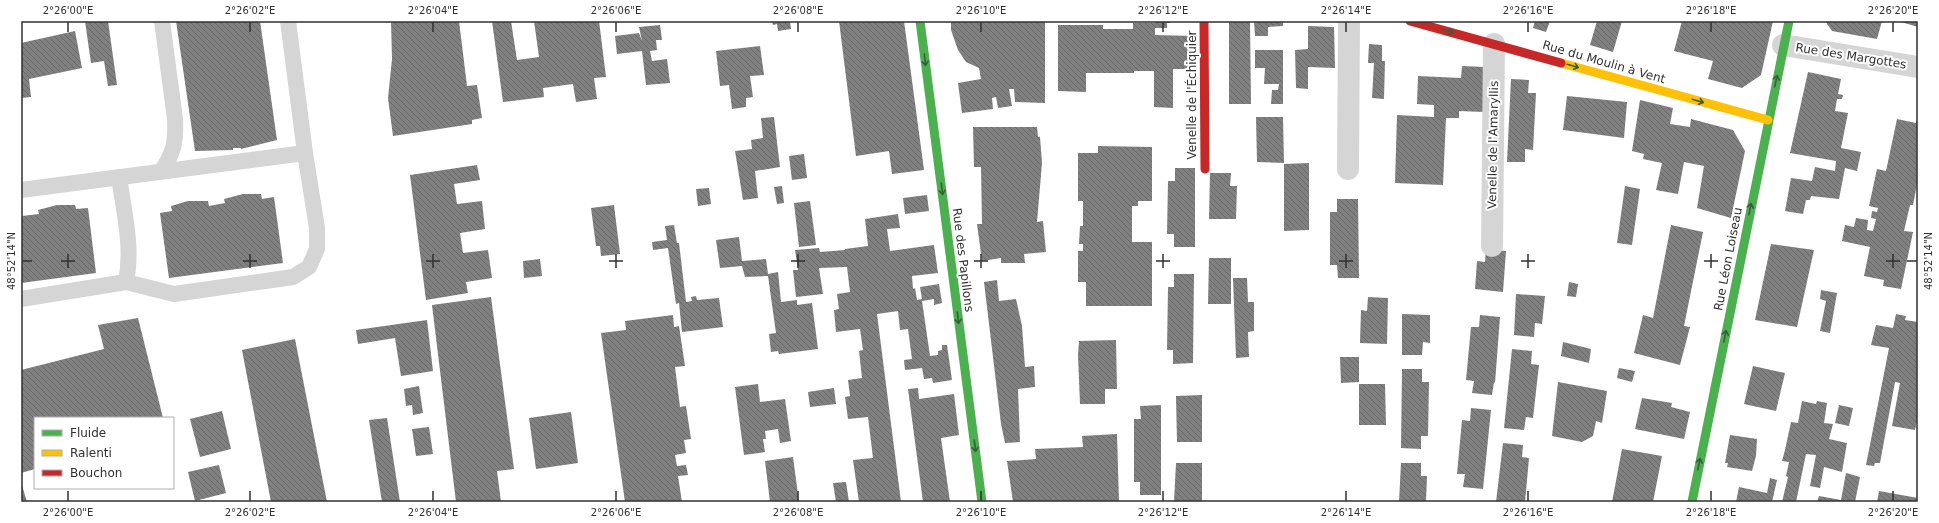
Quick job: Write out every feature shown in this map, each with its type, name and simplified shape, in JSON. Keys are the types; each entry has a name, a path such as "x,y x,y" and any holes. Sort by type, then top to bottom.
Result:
{"street":[{"name":"Rue des Papillons","path":"920,21 982,502"},
{"name":"Venelle de l'Échiquier","path":"1204,21 1205,169"},
{"path":"1348,169 1350,21"},
{"name":"Rue du Moulin à Vent","path":"1410,21 1768,120"},
{"name":"Rue Léon Loiseau","path":"1692,502 1789,21"},
{"name":"Venelle de l'Amaryllis","path":"1492,246 1494,44"},
{"name":"Rue des Margottes","path":"1783,45 1918,67"}],"lane":[{"path":"161,172 172,155 176,133 176,119 162,21"},
{"path":"21,299 126,282 174,294 294,277 309,267 317,249 318,228 305,153 288,21"},
{"path":"21,190 305,153"},
{"path":"119,177 129,265 126,282"}],"building":[{"path":"85,21 108,21 117,85 108,86 104,61 91,63"},
{"path":"176,21 260,21 277,140 241,149 233,148 233,150 195,151"},
{"path":"391,21 459,21 467,86 477,85 482,118 472,120 472,124 393,136 388,98 392,59"},
{"path":"492,21 511,21 517,60 539,57 534,21 599,21 606,77 594,78 597,99 576,102 573,84 543,88 544,97 503,102"},
{"path":"772,21 790,21 791,29 778,31 777,24 773,25"},
{"path":"839,21 904,21 924,170 892,174 889,151 856,156"},
{"path":"951,21 1045,21 1045,103 1015,102 1014,89 1009,89 1012,106 998,108 996,97 992,98 993,109 962,113 958,83 981,79 979,68 966,62 958,50 951,30"},
{"path":"1155,21 1170,21 1170,23 1167,23 1167,28 1155,28 1155,35 1193,36 1193,69 1173,69 1173,108 1154,107 1154,71 1134,71 1134,73 1086,73 1086,92 1058,91 1058,25 1103,25 1103,29 1133,29 1133,23 1155,23"},
{"path":"1229,21 1250,21 1251,104 1229,104"},
{"path":"1254,21 1283,21 1283,26 1268,27 1268,36 1255,36"},
{"path":"1535,21 1550,21 1546,32 1533,28"},
{"path":"1597,21 1622,21 1613,52 1590,45"},
{"path":"1682,21 1714,21 1718,23 1719,21 1773,21 1761,75 1742,88 1708,79 1713,61 1674,51"},
{"path":"1825,21 1882,21 1877,39 1832,31"},
{"path":"1918,21 1918,27 1901,22"},
{"path":"660,25 662,40 656,40 657,50 650,51 652,61 667,59 670,83 646,85 642,51 617,54 615,36 639,33 642,41 639,27"},
{"path":"1308,26 1334,27 1335,68 1308,67 1308,89 1296,88 1295,50 1308,49"},
{"path":"75,31 82,68 29,79 31,97 21,98 21,43"},
{"path":"1369,44 1382,45 1382,61 1385,61 1384,99 1372,98 1374,63 1368,63"},
{"path":"760,46 764,75 750,76 753,97 746,98 746,107 732,109 729,85 720,86 716,51"},
{"path":"1255,50 1283,50 1283,104 1271,104 1272,90 1278,90 1279,84 1264,84 1265,68 1255,68"},
{"path":"1462,66 1485,67 1484,112 1459,111 1459,118 1446,118 1443,185 1395,183 1397,115 1434,117 1434,105 1417,104 1418,76 1461,78"},
{"path":"1808,72 1841,79 1838,94 1843,95 1842,99 1837,99 1835,111 1848,113 1841,148 1861,152 1857,171 1845,168 1839,199 1811,196 1810,200 1806,200 1803,214 1785,211 1791,178 1812,181 1815,167 1835,171 1836,161 1790,153"},
{"path":"1511,79 1529,80 1528,93 1536,93 1533,150 1525,149 1525,162 1507,162"},
{"path":"1567,96 1627,102 1624,138 1563,130"},
{"path":"1640,100 1673,108 1670,124 1690,127 1691,119 1733,130 1745,151 1731,218 1697,208 1704,166 1684,162 1678,194 1656,190 1662,163 1643,159 1644,154 1632,151"},
{"path":"1918,114 1918,179 1913,205 1910,205 1904,231 1913,232 1901,289 1883,286 1884,280 1864,276 1870,247 1842,241 1845,225 1854,227 1856,218 1868,220 1867,230 1873,231 1876,219 1871,218 1872,211 1877,212 1878,208 1869,206 1877,169 1886,171 1897,119 1916,123"},
{"path":"774,117 780,167 755,171 758,198 743,200 735,151 752,149 751,140 763,138 761,118"},
{"path":"1256,117 1283,117 1284,163 1257,162"},
{"path":"973,127 1037,127 1038,137 1040,137 1042,163 1037,222 1043,221 1046,252 1024,254 1025,263 1001,263 1001,258 982,261 977,224 982,224 981,167 974,167"},
{"path":"1098,146 1152,147 1152,201 1138,201 1138,206 1132,206 1132,242 1152,242 1152,306 1086,306 1086,282 1078,282 1078,251 1083,251 1083,244 1079,244 1080,226 1083,226 1083,201 1078,201 1078,153 1098,153"},
{"path":"804,154 807,178 792,180 789,156"},
{"path":"1309,163 1309,230 1284,231 1284,164"},
{"path":"477,165 480,180 454,184 457,204 482,201 485,229 460,233 463,253 488,250 492,278 466,282 468,293 426,300 410,175"},
{"path":"1175,168 1195,168 1195,247 1174,247 1174,234 1167,234 1168,181 1175,181"},
{"path":"1210,173 1231,173 1230,186 1237,186 1236,219 1209,219"},
{"path":"782,186 784,203 777,204 774,187"},
{"path":"1625,186 1640,189 1632,245 1617,243"},
{"path":"709,188 711,204 698,206 696,189"},
{"path":"243,194 261,194 262,199 274,197 283,263 169,278 160,213 172,211 171,206 188,201 208,201 209,206 225,203 224,199"},
{"path":"927,195 929,211 905,214 903,198"},
{"path":"1337,199 1358,199 1359,278 1338,278 1337,265 1330,265 1330,212 1337,212"},
{"path":"810,201 816,245 799,247 794,203"},
{"path":"57,205 75,205 76,209 88,208 96,273 21,283 21,213 22,216 39,214 38,210"},
{"path":"614,205 620,254 601,256 600,246 596,246 591,208"},
{"path":"898,214 900,228 887,229 890,251 934,245 938,273 912,276 913,289 915,288 917,300 922,299 920,287 939,284 942,303 934,305 934,299 922,301 930,356 938,355 938,351 942,350 942,345 947,345 952,380 933,383 932,378 924,379 922,368 905,370 904,360 912,359 908,329 900,330 898,311 877,314 901,502 859,502 853,460 873,458 868,417 848,419 845,397 850,396 848,380 862,378 859,351 863,350 860,329 836,332 834,310 839,309 837,294 850,292 847,267 819,268 823,294 796,297 793,270 798,270 795,250 819,248 820,252 868,246 865,219"},
{"path":"674,225 677,243 679,243 686,302 692,301 691,297 696,296 697,300 719,298 723,327 682,332 679,303 676,304 668,248 653,250 652,242 667,240 665,226"},
{"path":"1671,225 1703,232 1684,326 1690,327 1680,365 1634,353 1643,315 1653,318"},
{"path":"739,237 742,261 766,259 768,274 778,272 781,302 797,300 797,305 812,303 818,349 779,354 778,351 771,352 769,334 776,333 768,276 745,277 742,266 720,268 716,240"},
{"path":"1771,244 1814,250 1797,327 1755,320"},
{"path":"1486,249 1506,251 1503,292 1475,289 1477,261 1485,262"},
{"path":"1209,258 1231,258 1231,304 1208,304"},
{"path":"540,259 542,276 524,278 523,261"},
{"path":"1174,274 1194,274 1193,363 1173,364 1173,350 1167,350 1168,287 1174,287"},
{"path":"1233,278 1247,278 1248,302 1254,302 1254,331 1248,332 1249,357 1236,358"},
{"path":"997,280 999,301 1016,299 1022,326 1025,367 1034,366 1035,387 1018,389 1020,442 1005,443 1001,424 984,282"},
{"path":"1569,282 1578,284 1576,297 1567,296"},
{"path":"1821,290 1837,293 1830,333 1820,331 1826,301 1820,299"},
{"path":"1516,294 1545,296 1542,324 1535,323 1534,337 1514,335"},
{"path":"491,297 514,469 497,471 501,502 456,502 432,305"},
{"path":"1368,297 1388,298 1387,344 1360,343 1361,310 1367,311"},
{"path":"1402,314 1430,315 1430,343 1423,342 1422,355 1402,355"},
{"path":"1896,314 1906,316 1905,320 1918,322 1918,417 1915,430 1892,426 1900,383 1895,382 1880,463 1875,463 1874,466 1866,465 1889,348 1871,345 1876,325 1893,328"},
{"path":"673,315 674,327 679,326 685,366 675,367 680,407 686,406 691,439 684,440 686,453 675,455 677,466 686,465 688,475 678,476 682,502 625,502 601,333 626,330 625,321"},
{"path":"1480,315 1500,317 1495,383 1494,382 1492,395 1472,393 1474,381 1466,380 1471,327 1479,327"},
{"path":"138,318 163,417 34,417 34,469 21,473 21,370 104,349 98,325"},
{"path":"427,320 433,371 401,376 395,338 358,344 356,330"},
{"path":"295,339 327,502 271,502 242,350"},
{"path":"1116,340 1117,389 1105,389 1105,404 1080,404 1078,355 1079,341"},
{"path":"1563,342 1591,349 1589,363 1561,356"},
{"path":"1512,349 1532,351 1531,364 1539,365 1533,418 1526,417 1524,430 1504,428"},
{"path":"1340,357 1359,357 1359,382 1341,383"},
{"path":"1753,366 1785,373 1776,411 1744,404"},
{"path":"1619,368 1635,371 1632,382 1617,378"},
{"path":"1402,369 1422,369 1422,382 1429,382 1428,436 1421,436 1421,449 1401,448"},
{"path":"1558,382 1607,391 1602,423 1596,421 1593,436 1582,442 1552,436"},
{"path":"758,384 760,402 785,399 791,441 780,443 778,429 765,431 766,439 763,439 765,452 744,455 735,387"},
{"path":"1359,384 1385,384 1386,425 1359,425"},
{"path":"419,386 423,413 413,415 412,405 406,406 404,389"},
{"path":"834,388 836,404 810,407 808,392"},
{"path":"918,388 919,399 954,394 959,435 941,438 950,502 923,502 908,389"},
{"path":"1202,395 1202,442 1177,442 1176,396"},
{"path":"1642,398 1672,403 1671,407 1690,412 1684,439 1635,429"},
{"path":"1802,401 1816,404 1817,401 1827,403 1824,423 1833,424 1829,439 1847,443 1842,472 1824,467 1820,488 1810,486 1816,455 1806,454 1796,502 1782,502 1788,477 1786,476 1789,462 1782,461 1791,422 1798,423"},
{"path":"1161,405 1161,495 1140,495 1140,482 1134,482 1134,419 1141,419 1140,406"},
{"path":"1839,405 1853,408 1849,426 1835,423"},
{"path":"1471,408 1491,410 1483,489 1463,487 1465,474 1457,474 1462,420 1470,421"},
{"path":"222,411 231,449 200,457 190,419"},
{"path":"571,412 578,463 536,469 529,418"},
{"path":"387,418 400,502 382,502 369,420"},
{"path":"429,427 433,454 416,456 412,429"},
{"path":"1117,434 1119,502 1013,502 1007,461 1036,459 1035,449 1083,447 1082,436"},
{"path":"1730,435 1757,439 1756,456 1752,471 1727,467 1728,463 1725,463"},
{"path":"1503,443 1523,445 1522,457 1529,458 1525,502 1496,502"},
{"path":"1622,449 1662,456 1653,502 1612,502"},
{"path":"793,457 799,502 770,502 765,461"},
{"path":"1176,463 1202,463 1202,502 1174,502"},
{"path":"1401,463 1421,463 1421,476 1427,476 1426,502 1399,502"},
{"path":"219,465 226,493 195,501 188,472"},
{"path":"1846,473 1860,477 1855,502 1817,502 1819,496 1841,500"},
{"path":"1770,478 1777,480 1772,502 1736,502 1739,487 1767,493"},
{"path":"21,482 27,502 21,502"},
{"path":"846,482 849,502 836,502 833,483"},
{"path":"1879,491 1918,498 1918,502 1877,502"}],"traffic: fast":[{"path":"920,21 982,502"},
{"path":"1692,502 1789,21"}],"traffic: slow":[{"path":"1561,63 1768,120"}],"traffic: jam":[{"path":"1204,21 1205,169"},
{"path":"1410,21 1561,63"}]}
